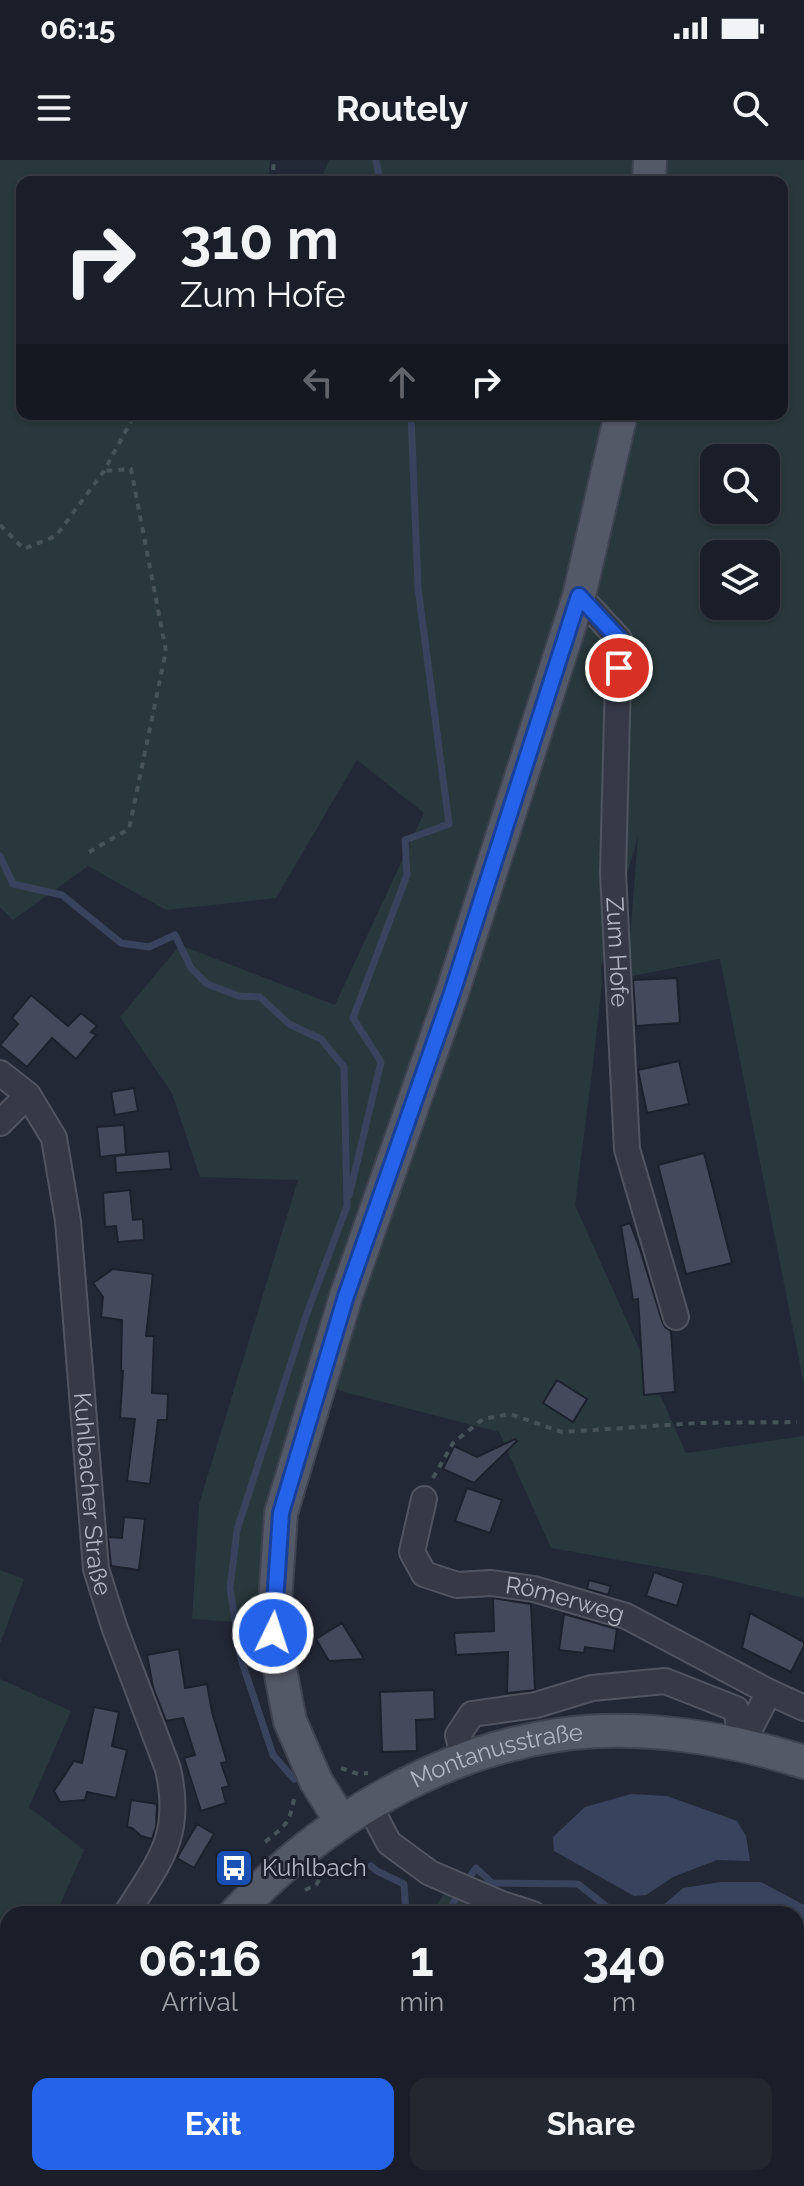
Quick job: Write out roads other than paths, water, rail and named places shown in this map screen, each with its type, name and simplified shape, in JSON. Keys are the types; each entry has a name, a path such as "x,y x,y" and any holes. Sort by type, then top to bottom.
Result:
{"main road":[{"path":"341,1821 316,1781 290,1721 273,1633 281,1513 346,1296 452,993 579,596 620,420"},
{"name":"Montanusstraße","path":"243,1906 303,1849 341,1821 464,1759 506,1746 560,1735 616,1732 659,1734 742,1744 804,1762"}],"street":[{"name":"Zum Hofe","path":"579,596 619,639 613,873 627,1149 676,1317"},
{"name":"Kuhlbacher Straße","path":"0,1073 28,1095 54,1138 68,1221 96,1569 115,1629 168,1769 173,1792 173,1822 166,1848 131,1906"},
{"path":"0,1123 28,1095"},
{"name":"Römerweg","path":"424,1499 412,1552 424,1574 457,1585 491,1583 534,1589 626,1616 804,1708"},
{"path":"464,1759 458,1735 472,1714 536,1705 592,1688 665,1681 736,1709 742,1744"},
{"path":"742,1744 769,1692"},
{"path":"369,1805 389,1843 430,1873 508,1906"}],"water":[{"path":"631,1794 667,1796 737,1821 746,1836 750,1861 717,1860 673,1877 646,1895 634,1896 554,1851 553,1837 585,1807"},
{"path":"721,1882 761,1882 804,1906 662,1906 683,1888"}],"waterway":[{"path":"376,160 379,176"},
{"path":"349,1196 381,1062 353,1018 407,875 405,840 449,824 418,588 411,420"},
{"path":"0,856 13,884 62,895 121,943 149,947 175,935 191,968 207,984 239,996 260,997 289,1024 321,1039 344,1067 347,1206 306,1316 237,1530 230,1588 241,1659 273,1755 294,1779"},
{"path":"371,1866 404,1884 405,1906"},
{"path":"452,1906 476,1868 492,1883 578,1884 606,1906"}],"place":[{"name":"Kuhlbach","path":"234,1868"}]}
